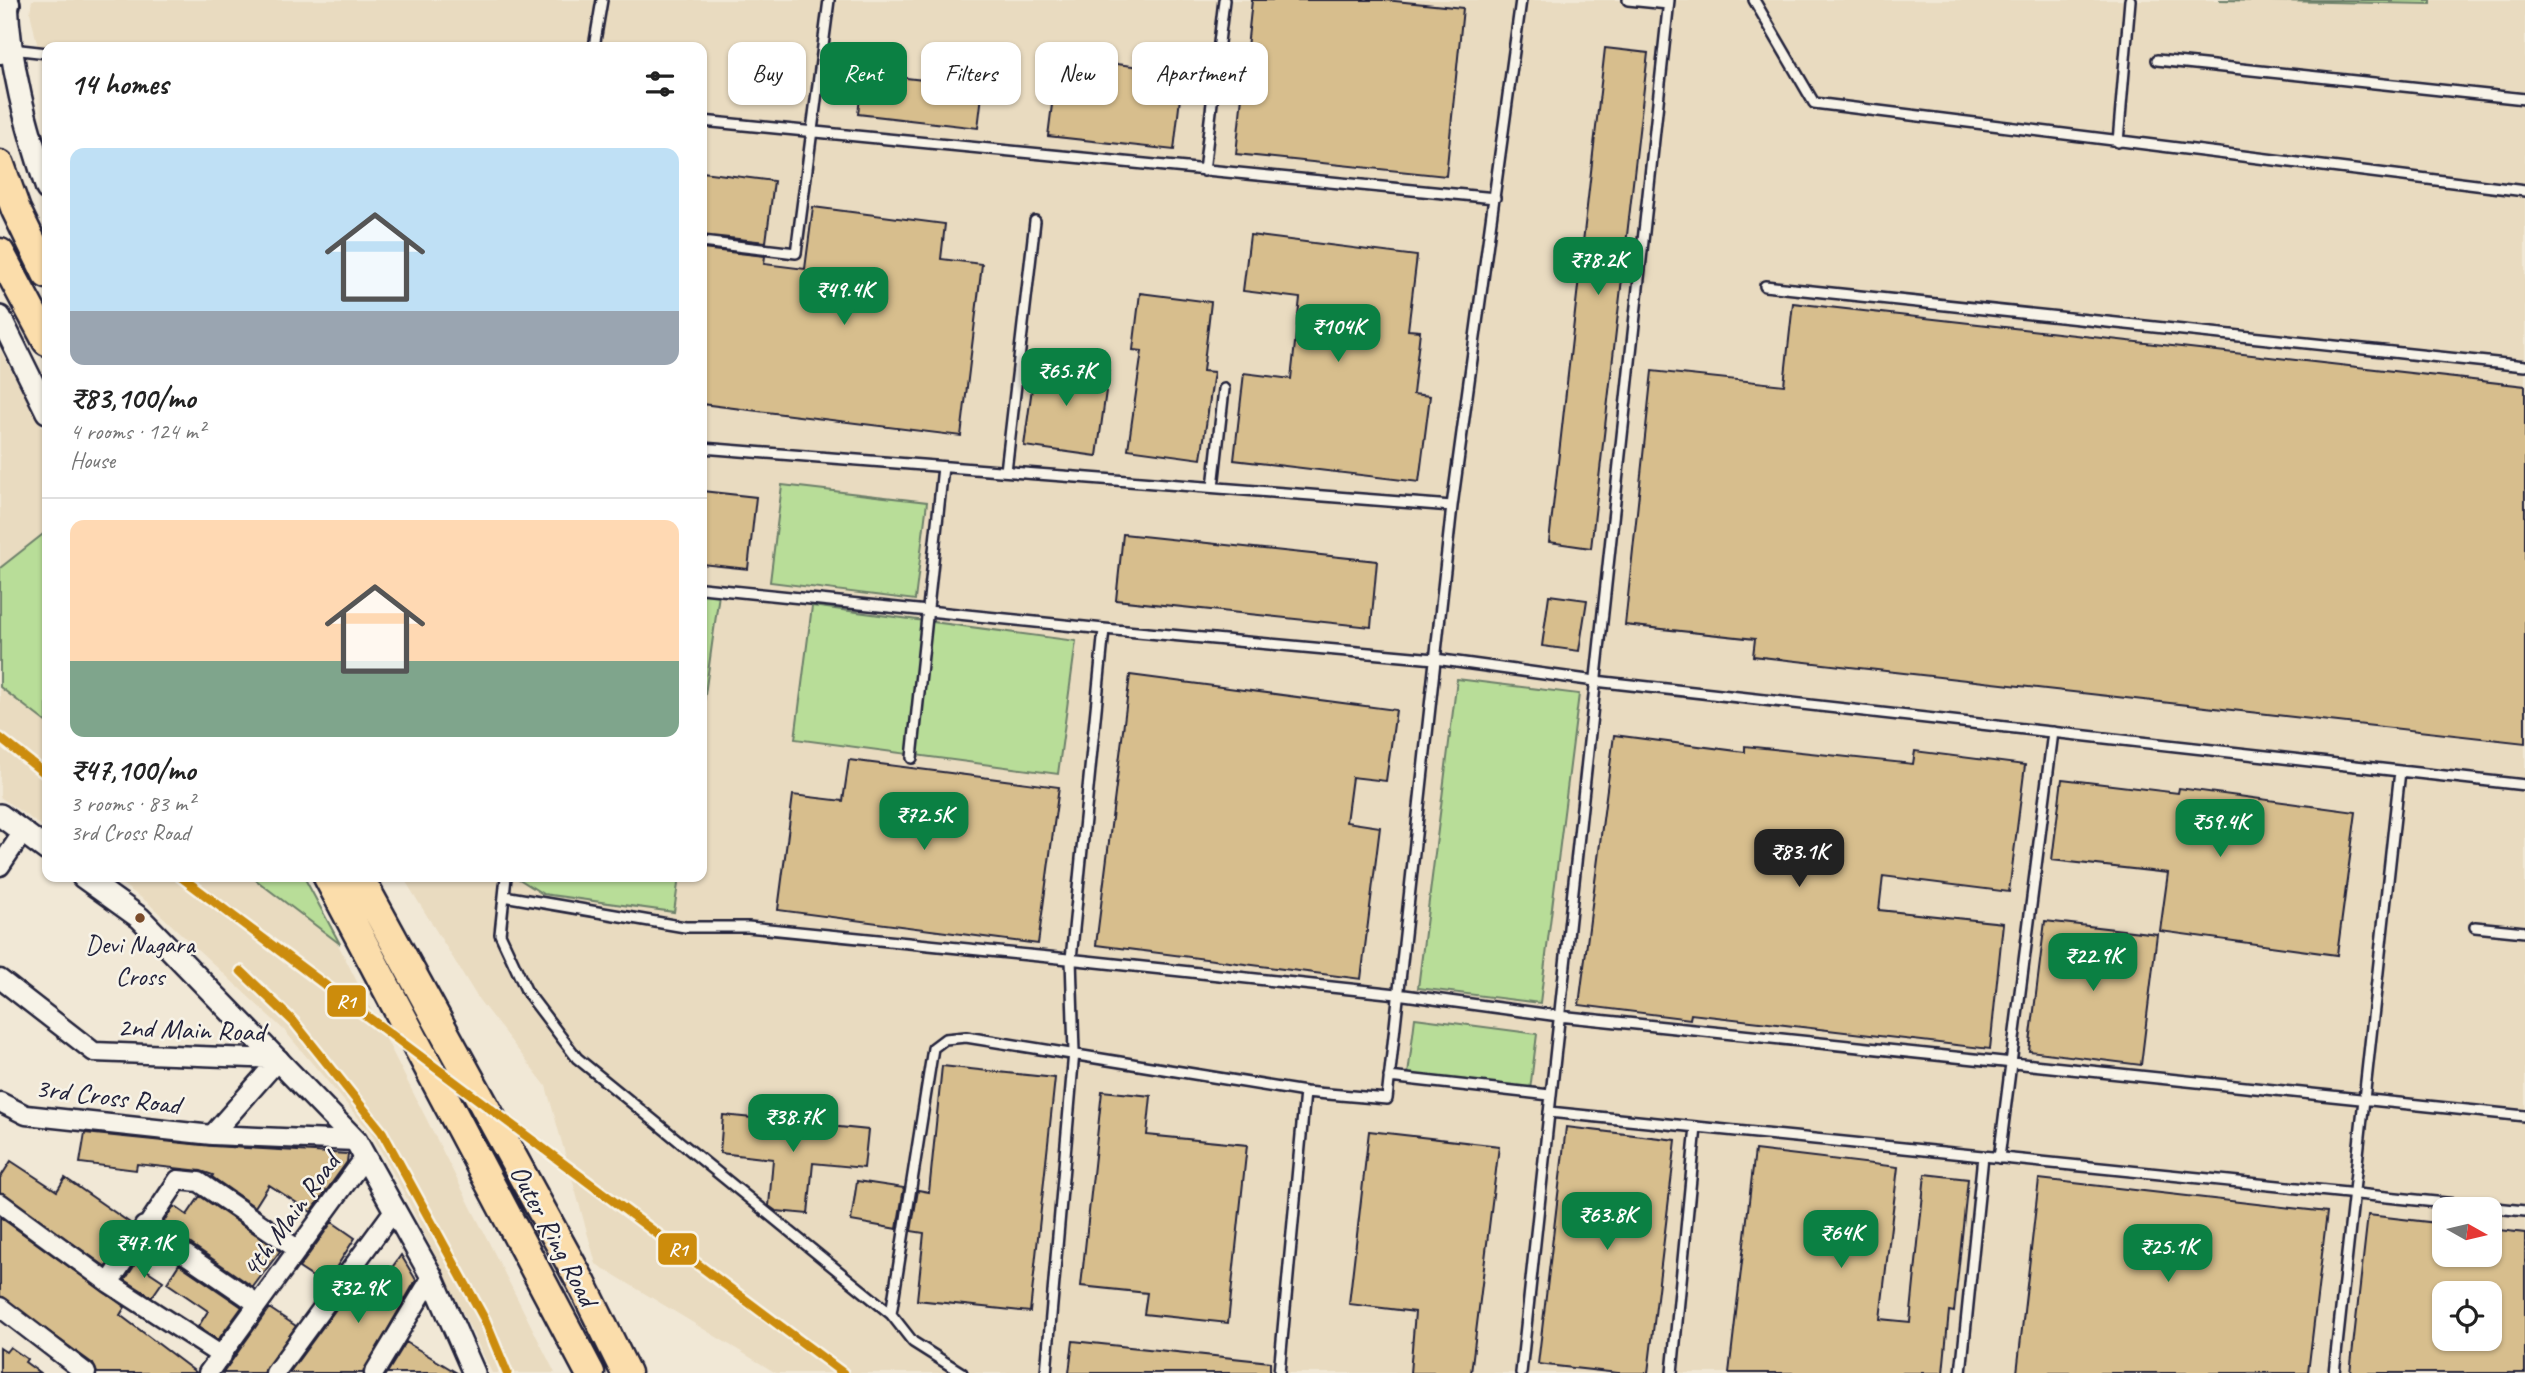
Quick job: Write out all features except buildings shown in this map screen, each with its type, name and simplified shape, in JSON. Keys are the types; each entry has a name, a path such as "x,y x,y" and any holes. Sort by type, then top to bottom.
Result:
{"highway":[{"path":"0,165 16,209 42,264"},
{"path":"0,253 42,332"},
{"name":"Outer Ring Road","path":"331,882 590,1373"},
{"name":"Outer Ring Road","path":"362,882 576,1272 626,1373"}],"street":[{"path":"5,3 5,50 42,174"},
{"path":"0,317 42,402"},
{"path":"0,816 42,846"},
{"path":"0,866 23,832"},
{"path":"90,882 140,918 279,1059 360,1149 432,1277 474,1373"},
{"name":"2nd Main Road","path":"0,979 94,1052 279,1059"},
{"name":"3rd Cross Road","path":"212,1135 279,1059"},
{"name":"3rd Cross Road","path":"0,1102 26,1115 360,1149"},
{"name":"4th Main Road","path":"208,1373 297,1249 360,1149"},
{"path":"109,1283 178,1180 199,1182 297,1249"},
{"path":"0,1203 109,1283 222,1356"},
{"path":"275,1373 395,1209"},
{"path":"144,1227 258,1304"},
{"path":"374,1373 432,1277"},
{"path":"0,1307 86,1373"}],"lane":[{"path":"595,42 602,0"},
{"path":"707,243 796,253 814,132 829,0"},
{"path":"1204,171 1224,0"},
{"path":"891,1314 933,1048 945,1039 966,1037 1074,1052 1305,1092 1387,1099 1452,506 1521,0"},
{"path":"1521,1373 1668,2 1628,0"},
{"path":"1754,0 1814,103 2525,191"},
{"path":"2118,142 2130,0"},
{"path":"5,50 42,53"},
{"path":"2157,60 2525,99"},
{"path":"707,121 1495,198"},
{"path":"1006,471 1035,221"},
{"path":"1765,286 2525,366"},
{"path":"1213,487 1224,389"},
{"path":"707,448 1452,506"},
{"path":"912,758 943,467"},
{"path":"707,589 1435,659 1595,681 2525,785"},
{"path":"1046,1373 1074,1052 1071,959 1104,629"},
{"path":"1999,1158 2053,732"},
{"path":"2334,1373 2400,771"},
{"path":"505,882 500,934 527,992 577,1058 891,1314 913,1342 962,1373"},
{"path":"504,896 685,927 748,927 1071,959 1397,994 1559,1016 2525,1115"},
{"path":"2474,927 2525,932"},
{"path":"1390,1077 1550,1095"},
{"path":"1279,1373 1305,1092"},
{"path":"1549,1112 2525,1211"},
{"path":"1672,1373 1696,1127"},
{"path":"1961,1373 1983,1156"}],"shaded area":[{"path":"32,0 2525,0 2525,1373 776,1373 596,1264 546,1086 479,1000 406,882 707,882 707,42 42,42 42,66 30,12"},
{"path":"0,349 42,427 42,826 0,797"},
{"path":"119,882 307,882 555,1373 492,1373 406,1197 371,1133 284,1030 147,902"}],"green space":[{"path":"2219,0 2431,0 2431,4"},
{"path":"782,485 927,502 915,600 770,582"},
{"path":"42,535 42,719 0,687 0,568"},
{"path":"707,593 719,594 707,680"},
{"path":"812,606 1076,641 1058,774 795,739"},
{"path":"1457,679 1579,694 1540,1003 1418,988"},
{"path":"259,882 307,882 340,944"},
{"path":"524,882 678,882 674,912 543,894"},
{"path":"1415,1018 1537,1034 1530,1090 1408,1075"}],"transit line":[{"name":"R1","path":"0,738 42,771"},
{"name":"R1","path":"188,882 843,1373"},
{"name":"R1","path":"241,971 294,1022 382,1132 485,1320 507,1373"}],"place":[{"name":"Devi Nagara Cross","path":"140,918"}]}
